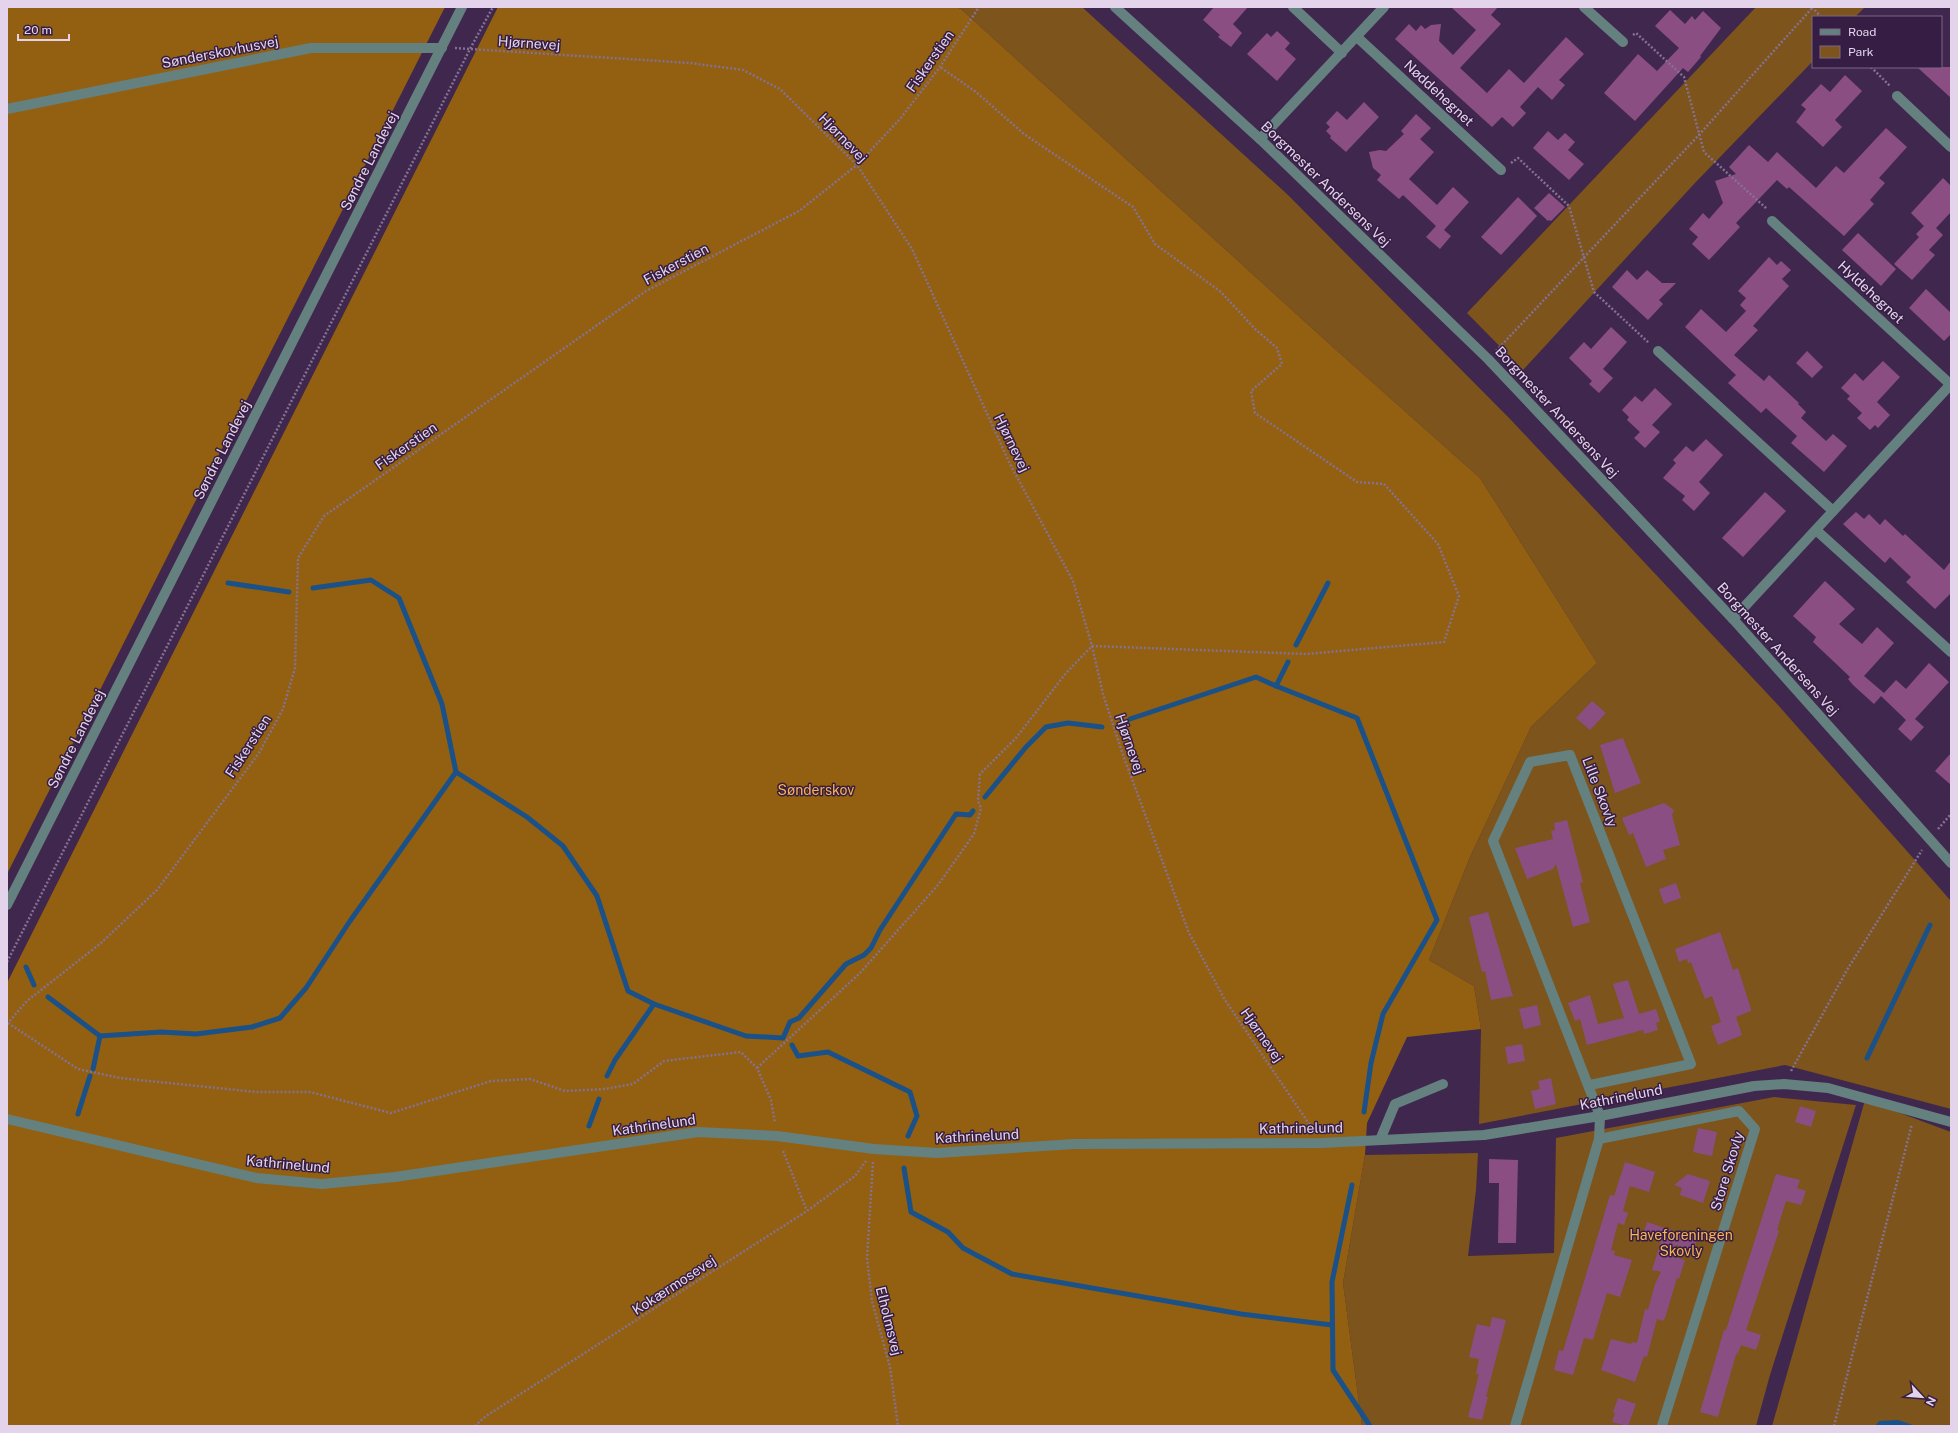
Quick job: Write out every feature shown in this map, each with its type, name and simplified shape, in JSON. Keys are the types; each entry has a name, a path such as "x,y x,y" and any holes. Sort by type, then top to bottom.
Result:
{"street":[{"name":"Søndre Landevej","path":"7,905 462,7"},
{"name":"Borgmester Andersens Vej","path":"1115,7 1260,139 1488,359 1733,619 1951,863"},
{"path":"1293,7 1342,53"},
{"path":"1260,139 1384,7"},
{"path":"1584,7 1624,42"},
{"name":"Nøddehegnet","path":"1357,37 1501,170"},
{"name":"Sønderskovhusvej","path":"7,109 311,48 442,48"},
{"path":"1897,96 1951,147"},
{"name":"Hyldehegnet","path":"1733,619 1951,384 1772,221"},
{"path":"1658,351 1833,511"},
{"path":"1816,530 1951,652"},
{"name":"Lille Skovly","path":"1590,1085 1690,1064 1570,755 1530,762 1493,841 1590,1085 1600,1116"},
{"path":"1380,1140 1395,1104 1443,1084"},
{"name":"Kathrinelund","path":"7,1119 256,1178 322,1184 395,1177 698,1132 777,1136 874,1149 937,1153 1074,1144 1321,1143 1484,1135 1600,1116 1754,1086 1784,1084 1828,1088 1951,1122"},
{"name":"Store Skovly","path":"1599,1139 1739,1111 1755,1129 1662,1426"},
{"path":"1515,1426 1599,1139 1600,1116"}],"path":[{"path":"7,962 470,49 493,7"},
{"name":"Fiskerstien","path":"7,1024 27,1001 101,943 157,890 259,753 283,709 295,668 298,558 324,516 646,291 799,211 857,165 900,119 940,67 979,7"},
{"path":"1488,359 1698,136 1813,7 1820,16"},
{"path":"1624,42 1636,33 1684,77 1698,136 1704,152 1773,214 1772,221"},
{"name":"Hjørnevej","path":"442,48 690,63 743,70 780,89 857,165 912,249 1010,464 1073,581 1092,646 1103,694 1122,752 1189,933 1225,1000 1309,1121 1321,1143"},
{"path":"758,1068 860,973 938,885 974,834 981,808 978,801 980,774 1016,738 1066,673 1092,646 1306,654 1444,642 1459,596 1438,544 1384,484 1357,482 1255,413 1251,391 1282,364 1277,348 1255,329 1221,292 1155,244 1133,207 1024,134 976,92 940,67"},
{"path":"1872,68 1887,82 1897,96"},
{"path":"1501,170 1518,158 1569,206 1594,292 1658,351"},
{"path":"1784,1084 1847,970 1930,838 1951,814"},
{"path":"7,1024 78,1069 120,1078 256,1092 310,1092 391,1113 491,1081 530,1079 566,1091 605,1089 633,1084 664,1061 740,1052 758,1068 772,1100 777,1136 807,1212"},
{"path":"1834,1426 1915,1111"},
{"name":"Kokærmosevej","path":"475,1426 486,1416 807,1212 855,1176 874,1149"},
{"name":"Elholmsvej","path":"874,1149 867,1258 872,1301 890,1367 898,1426"}],"green space":[{"path":"7,7 445,7 7,874"},
{"name":"Sønderskov","path":"498,7 956,7 961,9 1335,349 1480,478 1597,663 1531,727 1470,857 1429,960 1474,986 1481,1029 1407,1037 1367,1123 1365,1155 1343,1283 1362,1426 7,1426 7,983"},
{"path":"956,7 1082,7 1288,195 1512,421 1778,705 1951,901 1951,1109 1785,1065 1479,1124 1481,1029 1474,986 1429,960 1470,857 1531,727 1597,663 1480,478 1335,349 961,9"},
{"path":"1756,7 1865,7 1856,16 1812,16 1812,62 1694,184 1523,370 1467,313"},
{"name":"Haveforeningen Skovly","path":"1774,1097 1856,1105 1770,1375 1756,1426 1362,1426 1343,1283 1365,1155 1478,1153 1476,1190 1468,1256 1554,1253 1556,1138"},
{"path":"1865,1100 1951,1132 1951,1426 1772,1426"}],"water":[{"path":"1898,1420 1916,1426 1875,1426 1879,1421"}],"building":[{"path":"1214,7 1248,7 1233,24 1242,33 1231,47 1218,37 1220,35 1203,20"},
{"path":"1451,7 1498,7 1491,15 1501,24 1460,68 1487,93 1509,69 1524,83 1566,37 1584,54 1559,80 1565,85 1552,100 1538,87 1520,107 1526,113 1513,127 1502,117 1492,127 1395,39 1409,24 1416,31 1421,25 1425,29 1431,25 1441,24 1439,41 1453,55 1476,30"},
{"path":"1670,10 1685,24 1692,16 1695,20 1703,11 1721,28 1700,56 1701,57 1688,72 1683,68 1635,121 1604,93 1638,54 1657,71 1679,48 1655,26"},
{"path":"1277,31 1290,43 1285,49 1296,59 1277,81 1247,54 1267,33 1271,37"},
{"path":"1951,67 1951,98 1918,68"},
{"path":"1845,75 1862,91 1835,120 1842,127 1823,147 1796,122 1806,109 1801,105 1821,84 1830,92"},
{"path":"1364,102 1379,117 1346,152 1330,138 1331,136 1326,131 1330,127 1326,123 1337,111 1347,120"},
{"path":"1416,114 1431,128 1420,139 1434,152 1409,179 1437,205 1453,187 1469,202 1444,230 1451,236 1440,249 1426,237 1436,226 1403,195 1399,199 1377,180 1381,175 1373,168 1369,152 1380,150 1386,151 1404,134 1401,131"},
{"path":"1886,128 1907,147 1879,178 1885,183 1870,200 1874,204 1844,236 1789,187 1787,189 1777,180 1736,223 1740,227 1709,260 1692,244 1698,237 1689,229 1703,213 1709,219 1723,203 1715,181 1736,174 1729,167 1749,145 1768,162 1777,152 1816,188 1836,166 1844,173"},
{"path":"1548,131 1558,140 1565,133 1575,142 1568,150 1584,164 1569,180 1533,148"},
{"path":"1943,178 1951,186 1951,212 1936,228 1943,235 1929,250 1935,255 1912,280 1894,264 1919,237 1916,234 1924,226 1911,213"},
{"path":"1549,193 1565,207 1551,221 1548,221 1534,208"},
{"path":"1518,197 1537,216 1501,255 1481,237"},
{"path":"1858,233 1896,269 1881,286 1842,250"},
{"path":"1769,257 1777,265 1781,261 1791,270 1782,279 1789,286 1753,326 1758,330 1734,355 1764,381 1769,375 1799,403 1798,404 1806,412 1801,418 1826,441 1833,434 1847,446 1824,472 1791,443 1797,436 1766,408 1761,413 1728,383 1736,375 1685,327 1701,309 1726,332 1746,311 1740,305 1746,298 1738,291"},
{"path":"1627,270 1637,280 1647,270 1662,283 1676,283 1659,300 1663,304 1648,320 1612,287"},
{"path":"1926,289 1951,313 1951,334 1944,341 1909,308"},
{"path":"1611,327 1627,342 1603,369 1613,378 1599,393 1589,384 1592,381 1569,358 1584,342 1591,349"},
{"path":"1807,351 1823,367 1812,378 1796,363"},
{"path":"1883,361 1900,377 1877,402 1890,415 1878,428 1875,425 1870,430 1857,418 1862,413 1847,399 1850,396 1841,388 1855,373 1863,381"},
{"path":"1655,388 1672,404 1652,425 1660,432 1645,448 1634,438 1640,432 1627,420 1629,417 1622,410 1635,396 1642,402"},
{"path":"1706,439 1723,455 1699,482 1710,493 1694,511 1682,500 1685,496 1663,478 1676,463 1673,460 1686,446 1693,452"},
{"path":"1765,492 1786,511 1743,557 1722,538"},
{"path":"1856,512 1864,519 1869,514 1880,525 1885,519 1903,536 1905,534 1944,570 1951,561 1951,593 1935,609 1906,582 1911,577 1890,557 1885,563 1843,524"},
{"path":"1825,581 1855,609 1839,624 1862,644 1877,627 1894,643 1864,676 1884,693 1896,680 1906,689 1929,663 1949,682 1915,719 1924,727 1911,741 1898,729 1906,720 1881,696 1874,704 1853,685 1848,679 1850,677 1813,642 1816,637 1793,616"},
{"path":"1592,701 1606,713 1590,730 1576,718"},
{"path":"1623,738 1641,783 1615,793 1600,745"},
{"path":"1951,753 1951,785 1935,771"},
{"path":"1664,803 1674,810 1672,815 1680,845 1663,850 1666,859 1646,867 1633,833 1629,835 1622,818"},
{"path":"1567,820 1583,882 1580,883 1590,922 1573,927 1556,864 1553,869 1527,879 1515,848 1553,839 1551,831 1555,830 1554,823"},
{"path":"1676,883 1681,898 1664,904 1659,889"},
{"path":"1488,912 1513,996 1491,1000 1485,971 1482,972 1469,917"},
{"path":"1720,932 1733,970 1738,968 1751,1011 1736,1017 1742,1035 1718,1045 1711,1026 1721,1022 1712,996 1705,999 1691,962 1688,963 1687,959 1679,962 1675,949"},
{"path":"1628,980 1639,1014 1656,1009 1660,1021 1656,1023 1658,1030 1644,1034 1643,1030 1587,1045 1580,1019 1575,1021 1568,1003 1590,995 1598,1024 1624,1018 1613,984"},
{"path":"1537,1005 1541,1025 1524,1029 1519,1009"},
{"path":"1522,1044 1525,1061 1508,1064 1505,1047"},
{"path":"1551,1078 1556,1104 1535,1109 1531,1091 1540,1089 1538,1081"},
{"path":"1800,1106 1816,1111 1811,1127 1795,1122"},
{"path":"1698,1128 1717,1132 1712,1156 1693,1152"},
{"path":"1489,1159 1518,1160 1516,1243 1498,1243 1499,1183 1489,1183"},
{"path":"1625,1162 1655,1172 1649,1192 1630,1186 1623,1211 1628,1213 1624,1225 1618,1223 1611,1250 1615,1251 1614,1255 1632,1260 1620,1297 1607,1293 1593,1340 1584,1338 1573,1375 1554,1370 1559,1350 1563,1351 1610,1195 1614,1196"},
{"path":"1688,1174 1710,1181 1703,1203 1680,1195 1682,1188 1674,1185"},
{"path":"1776,1174 1800,1180 1797,1188 1806,1191 1801,1205 1786,1201 1777,1230 1779,1231 1746,1330 1761,1335 1756,1350 1741,1345 1737,1356 1737,1351 1718,1417 1700,1412 1724,1330 1726,1330"},
{"path":"1647,1222 1697,1239 1694,1250 1676,1245 1672,1256 1685,1260 1679,1279 1677,1278 1665,1318 1663,1321 1657,1319 1647,1357 1644,1356 1635,1382 1601,1370 1611,1339 1631,1344 1632,1342 1637,1343 1645,1309 1648,1310 1655,1284 1661,1272 1652,1270 1661,1241 1643,1235"},
{"path":"1492,1317 1506,1320 1486,1397 1488,1397 1482,1420 1468,1417 1479,1374 1476,1374 1479,1359 1469,1357 1477,1324 1490,1327"},
{"path":"1618,1398 1636,1404 1628,1426 1612,1422 1615,1413 1613,1412"}],"waterway":[{"path":"313,588 371,580 399,598 442,704 456,772 527,817 563,846 597,896 628,991 654,1004 746,1036 783,1038 790,1022 799,1018 846,964 864,955 871,948 880,930 956,814 970,815 973,811"},
{"path":"228,583 289,592"},
{"path":"1296,645 1328,583"},
{"path":"1288,662 1276,686 1357,718 1437,920 1383,1014 1371,1063 1364,1112"},
{"path":"1130,719 1256,677 1276,686"},
{"path":"985,797 1026,747 1046,727 1068,723 1102,727"},
{"path":"48,997 100,1036 161,1032 196,1034 252,1027 280,1018 306,988 350,921 456,772"},
{"path":"1867,1058 1930,925"},
{"path":"26,967 34,985"},
{"path":"607,1076 615,1060 654,1004"},
{"path":"93,1069 100,1036"},
{"path":"792,1045 798,1056 828,1052 910,1092 917,1116 908,1136"},
{"path":"78,1114 90,1076"},
{"path":"589,1126 599,1099"},
{"path":"904,1168 911,1212 948,1232 963,1248 1012,1274 1241,1314 1332,1325"},
{"path":"1352,1185 1332,1282 1333,1370 1370,1426"}]}
